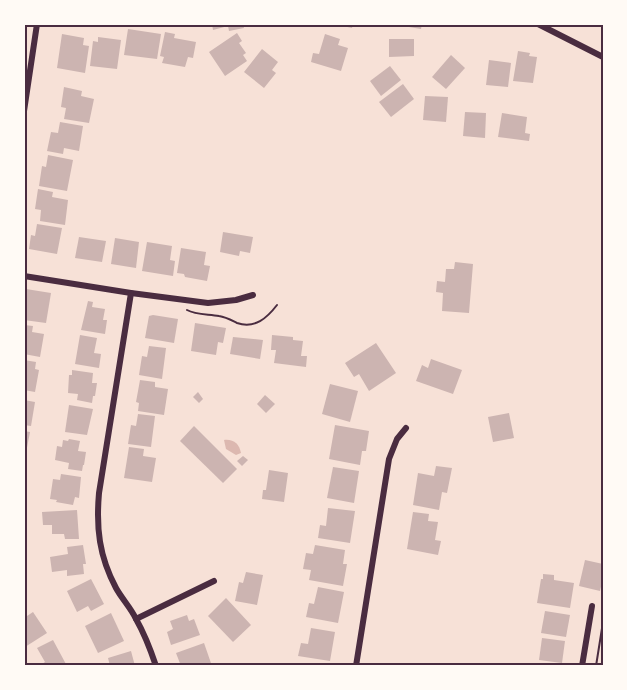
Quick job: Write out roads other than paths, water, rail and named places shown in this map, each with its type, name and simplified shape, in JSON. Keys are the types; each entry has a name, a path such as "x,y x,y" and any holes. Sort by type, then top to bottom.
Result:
{"street":[{"path":"24,111 37,24"},
{"path":"538,24 603,57"},
{"path":"24,276 208,303 253,296"},
{"path":"131,292 99,493 98,534 107,567 116,588 136,619 156,666"},
{"path":"356,666 389,459 397,439 406,428"},
{"path":"136,619 214,580"},
{"path":"582,666 592,606"}]}
